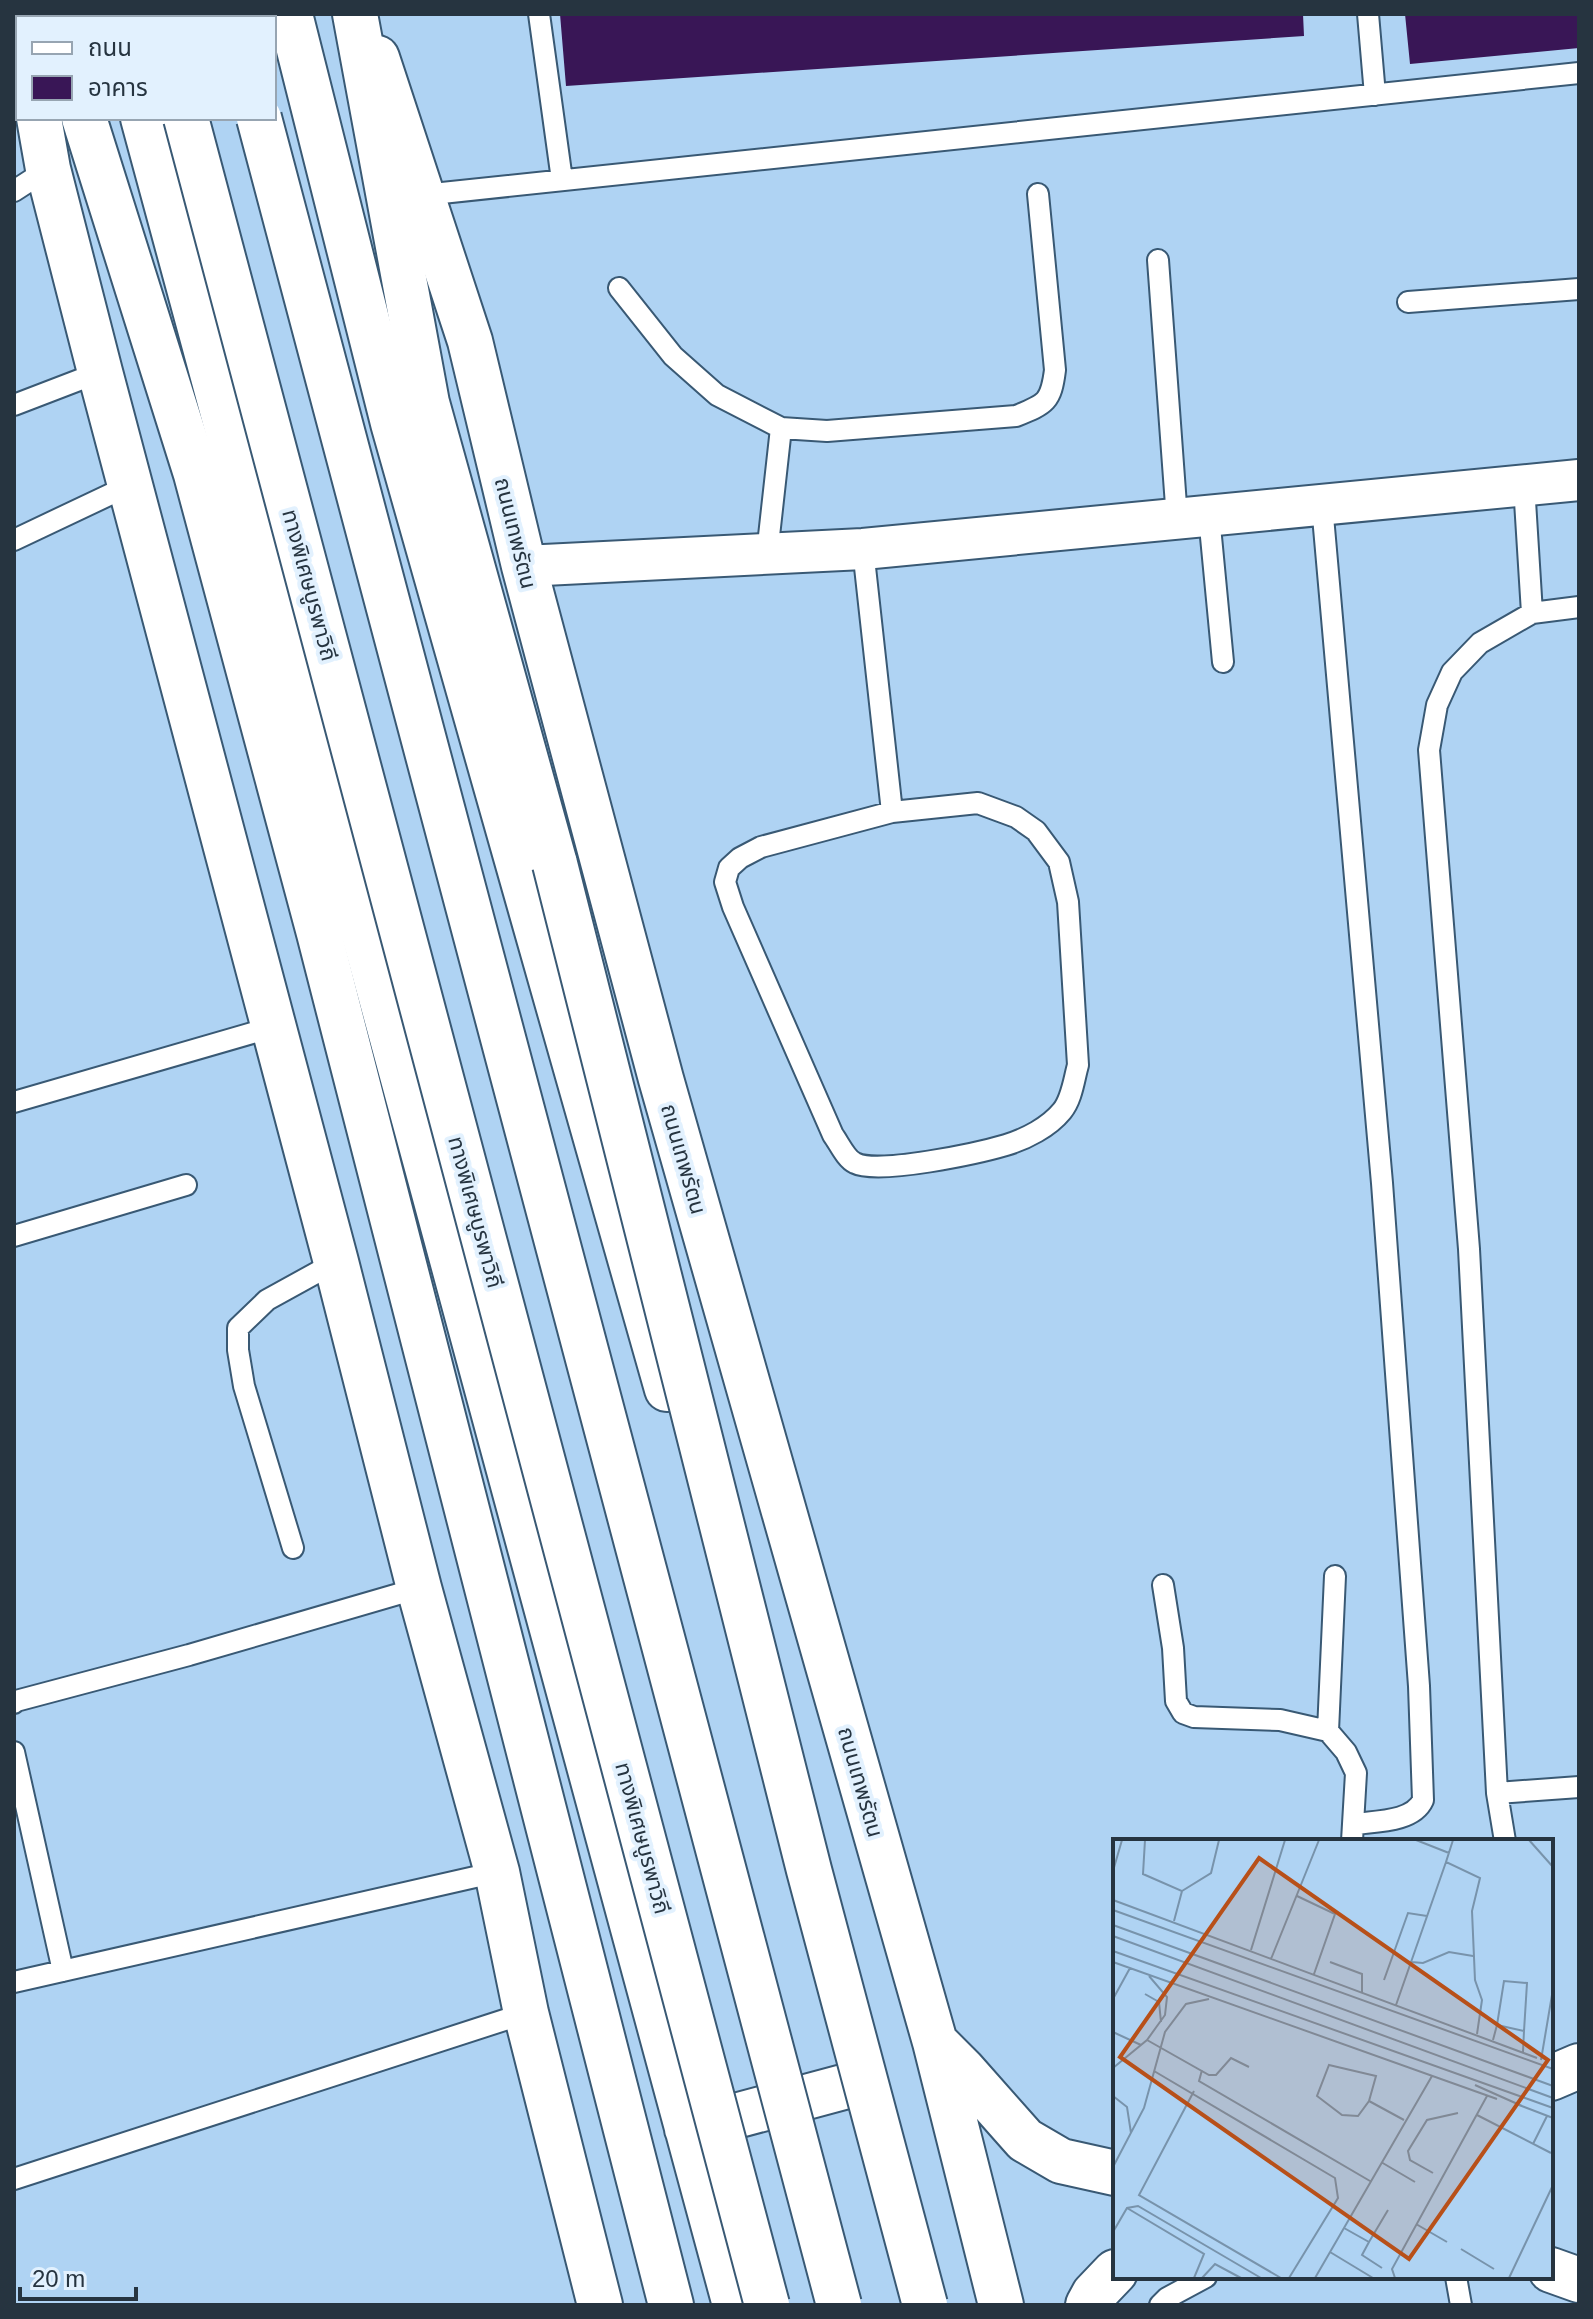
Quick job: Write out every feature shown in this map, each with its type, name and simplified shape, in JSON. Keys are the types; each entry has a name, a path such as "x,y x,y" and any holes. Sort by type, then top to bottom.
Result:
{"main road":[{"path":"290,14 393,423 925,2305"},
{"path":"355,14 427,403 555,864 805,1854 925,2305"},
{"name":"ถนนเทพรัตน","path":"362,14 470,341 524,566 661,1079 935,2042 1001,2305"},
{"path":"39,120 31,180 100,372 336,1262 419,1588 497,1872 526,2013 600,2305"},
{"path":"85,120 196,474 319,933 671,2305"},
{"path":"144,120 735,2305"},
{"name":"ทางพิเศษบูรพาวิถี","path":"187,120 767,2305"},
{"path":"260,120 839,2305"},
{"path":"935,2042 1025,2140 1061,2161 1113,2173"},
{"path":"1553,2077 1579,2066"},
{"path":"687,2129 862,2082"},
{"path":"1553,2271 1579,2280"},
{"path":"1088,2305 1113,2274"}],"street":[{"path":"524,566 863,549 1579,480"}],"lane":[{"path":"539,14 562,180"},
{"path":"1368,14 1375,95"},
{"path":"423,195 1579,73"},
{"path":"619,288 673,356 717,395 781,428 827,431 1016,416 1040,407 1052,391 1055,370 1038,194"},
{"path":"1158,260 1193,517 1223,662"},
{"path":"1408,302 1579,289"},
{"path":"14,405 100,372"},
{"path":"767,554 781,428"},
{"path":"14,540 130,485"},
{"path":"1524,485 1532,613"},
{"path":"1163,1585 1173,1648 1176,1701 1183,1713 1194,1717 1280,1720 1328,1731 1346,1752 1356,1773 1353,1833 1419,1810 1423,1800 1418,1671 1382,1183 1322,505"},
{"path":"863,549 892,812"},
{"path":"1505,1839 1497,1793 1469,1249 1429,750 1437,705 1452,672 1480,643 1532,613 1579,607"},
{"path":"978,803 1016,817 1036,831 1059,862 1068,902 1078,1065 1064,1108 1046,1127 1007,1145 914,1164 869,1168 852,1162 833,1135 733,907 725,882 729,868 761,847 892,812 978,803"},
{"path":"14,1102 273,1027"},
{"path":"14,1236 186,1185"},
{"path":"293,1548 244,1386 238,1328 267,1300 336,1262"},
{"path":"1328,1731 1335,1576"},
{"path":"14,1703 419,1588"},
{"path":"14,1752 63,1971"},
{"path":"1497,1793 1579,1787"},
{"path":"14,1982 497,1872"},
{"path":"14,2179 526,2013"},
{"path":"1160,2305 1202,2279"},
{"path":"1456,2279 1461,2305"}],"building":[{"path":"560,14 1303,14 1304,36 566,86"},
{"path":"1405,14 1579,14 1579,48 1410,64"}]}
